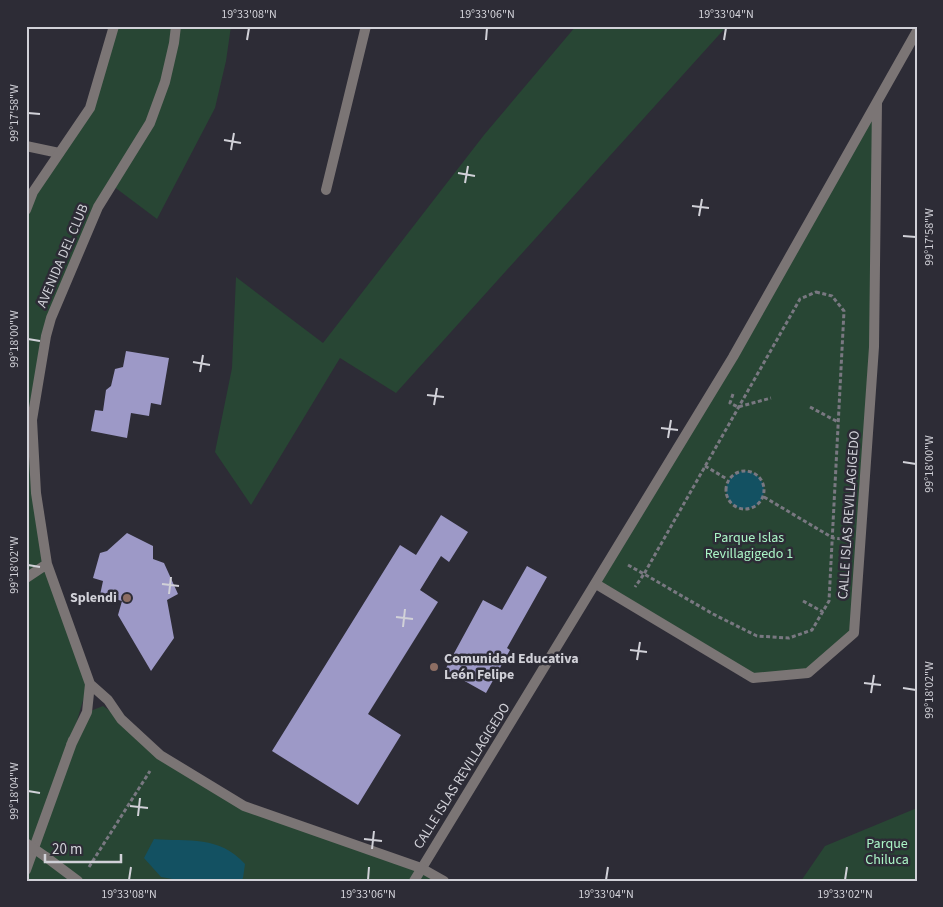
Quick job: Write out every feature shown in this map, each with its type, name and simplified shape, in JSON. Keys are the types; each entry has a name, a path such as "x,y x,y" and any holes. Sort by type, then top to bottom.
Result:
{"street":[{"path":"26,210 33,192 90,108 114,26"},
{"name":"AVENIDA DEL CLUB","path":"176,26 174,44 164,82 150,123 98,207 46,336 32,420 36,493 47,564 90,684 103,706 160,756 244,806 421,868 444,881"},
{"path":"326,190 366,26"},
{"name":"CALLE ISLAS REVILLAGIGEDO","path":"414,881 734,357 917,31"},
{"name":"CALLE ISLAS REVILLAGIGEDO","path":"596,584 753,678 808,673 854,633 874,347 877,100"},
{"path":"26,146 59,154"},
{"path":"26,578 47,564"},
{"path":"26,870 71,745 90,684"},
{"path":"26,843 78,881"}],"path":[{"path":"613,556 644,574 713,614 757,636 789,638 812,630 829,601 833,538 844,312 832,296 816,292 800,299 644,574 625,602"},
{"path":"738,407 771,398"},
{"path":"810,406 838,422"},
{"path":"705,466 727,479"},
{"path":"749,471 761,477 764,497 757,507 745,510 732,505 726,497 727,479 736,473 749,471"},
{"path":"764,497 833,538"},
{"path":"803,601 822,612"},
{"path":"86,872 160,756"}],"green space":[{"path":"114,26 231,26 226,61 215,108 157,219 113,186 51,318 32,420 46,565 26,572 26,210 90,108"},
{"path":"576,26 727,26 396,393 340,358 251,505 215,452 232,368 236,277 323,343 484,135"},
{"name":"Parque Islas Revillagigedo 1","path":"877,100 874,347 854,633 808,673 753,678 596,584"},
{"path":"46,568 88,683 70,745 34,845 26,840 26,580"},
{"path":"103,706 123,720 161,756 245,806 444,881 26,881 26,871 88,712"},
{"name":"Parque Chiluca","path":"917,808 917,881 801,881 825,846"}],"water":[{"path":"745,471 759,476 764,490 759,504 745,509 731,504 726,490 731,476"},
{"path":"154,839 203,842 225,848 245,864 243,878 241,881 184,881 161,877 144,858"}],"building":[{"path":"126,351 169,358 161,405 151,403 149,416 131,413 127,438 91,431 95,410 103,411 106,390 111,386 115,369 123,367"},
{"path":"441,515 468,532 449,562 441,556 420,590 438,602 368,714 401,735 358,805 272,751 400,545 416,555"},
{"path":"127,533 153,546 153,559 164,563 178,594 167,600 174,638 151,671 118,615 122,601 100,595 103,581 93,578 100,553 107,551"},
{"path":"527,566 547,577 507,648 510,650 486,693 445,670 483,600 502,610"}],"place":[{"name":"Splendi","path":"127,598"},
{"name":"Comunidad Educativa León Felipe","path":"434,667"}]}
